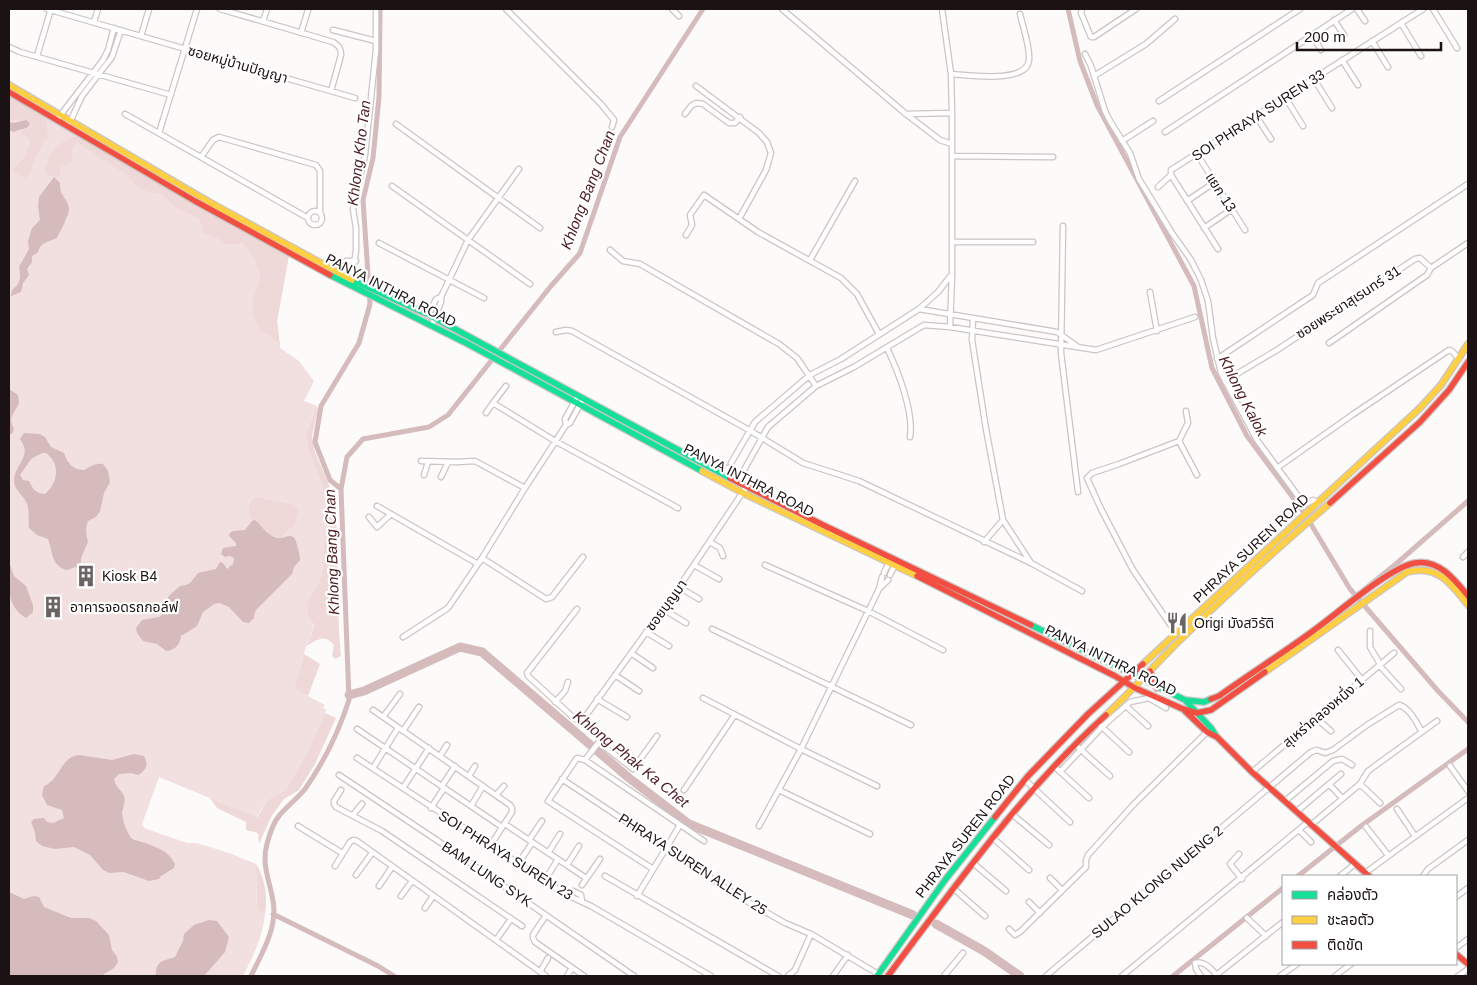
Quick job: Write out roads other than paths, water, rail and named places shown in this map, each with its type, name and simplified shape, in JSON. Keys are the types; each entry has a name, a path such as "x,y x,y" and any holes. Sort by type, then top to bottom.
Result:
{"main road":[{"name":"PANYA INTHRA ROAD","path":"9,85 364,293 482,348 510,359 738,482 1124,680 1135,688 1182,709 1197,713 1205,713 1211,710 1407,572 1418,569 1431,571 1443,576 1468,604"},
{"name":"PANYA INTHRA ROAD","path":"9,92 195,201 363,286 432,316 507,366 743,493 893,561 1185,700 1204,702 1219,696 1353,601 1409,564 1425,563 1438,566 1446,571 1468,596"},
{"name":"PHRAYA SUREN ROAD","path":"877,975 945,880 1025,780 1066,735 1420,408 1441,385 1468,344"},
{"name":"PHRAYA SUREN ROAD","path":"888,976 953,888 1012,814 1033,788 1074,744 1135,688 1234,587 1420,422 1449,390 1468,362"},
{"path":"1122,669 1141,666"},
{"path":"1150,671 1157,688"},
{"path":"1113,690 1115,676"},
{"path":"1209,730 1185,700 1182,709 1217,737 1252,772 1367,875"},
{"path":"1209,730 1211,710"},
{"path":"1457,955 1468,964"}],"street":[{"path":"37,56 50,9"},
{"name":"ซอยหมู่บ้านปัญญา","path":"50,9 355,98"},
{"path":"94,22 98,9"},
{"path":"141,36 149,9"},
{"path":"159,133 197,9"},
{"path":"223,9 338,45 341,49 331,91"},
{"path":"263,21 267,9"},
{"path":"352,280 356,261 354,209 364,155 376,41 376,9"},
{"path":"506,9 601,104 614,120 612,128"},
{"path":"672,9 679,16"},
{"path":"782,9 906,114 940,140 952,144"},
{"path":"942,9 951,74 952,112 952,274 950,327"},
{"path":"1082,9 1081,13 1091,37 1094,37 1136,9"},
{"path":"1159,101 1300,9"},
{"path":"1165,132 1352,9"},
{"path":"1357,9 1365,21"},
{"name":"SOI PHRAYA SUREN 33","path":"1171,176 1170,171 1172,168 1197,154 1423,9"},
{"path":"1433,9 1457,48"},
{"path":"302,33 308,10"},
{"path":"951,74 1004,76 1021,72 1028,64 1029,58 1020,14"},
{"path":"1094,76 1146,44 1175,19"},
{"path":"1334,20 1344,35"},
{"path":"1401,23 1421,56"},
{"path":"55,120 61,115 108,50 114,28"},
{"path":"70,129 70,120 82,96 112,57 121,30"},
{"path":"333,30 376,41"},
{"path":"1312,35 1321,50"},
{"path":"1372,41 1388,67"},
{"path":"9,47 171,95"},
{"path":"1085,54 1104,108 1130,153 1139,179 1202,280 1208,301 1217,359 1225,381 1253,433 1277,468 1303,502 1306,504 1313,500 1318,503"},
{"path":"1342,60 1358,85"},
{"path":"1314,79 1332,108"},
{"path":"696,86 759,132 767,142 772,153 766,170 739,219"},
{"path":"1286,97 1303,126"},
{"path":"685,114 696,103 703,104 729,123 735,123 740,117"},
{"path":"906,114 952,112"},
{"path":"125,114 201,158 308,218 311,224 318,225 322,220 320,213 320,171 316,165 219,137 213,140 201,158"},
{"path":"1256,116 1271,139"},
{"path":"1122,141 1153,121"},
{"path":"396,124 540,228"},
{"name":"แยก 13","path":"1197,154 1245,230"},
{"path":"953,156 1053,157"},
{"path":"432,325 436,299 440,296 449,280 468,240 519,169"},
{"path":"1158,187 1171,176 1218,249"},
{"path":"810,260 855,181"},
{"path":"1187,201 1215,182"},
{"path":"1217,359 1313,296 1318,283 1468,184"},
{"path":"392,186 530,284"},
{"path":"686,235 692,225 690,216 704,195 758,232 842,278 851,286 864,305 879,334"},
{"path":"1204,228 1232,209"},
{"path":"308,218 314,211 320,213"},
{"path":"1063,226 1061,353 1078,492"},
{"path":"952,242 1033,242"},
{"path":"380,243 484,298"},
{"path":"1329,342 1427,275 1432,268 1468,243"},
{"path":"610,250 623,261 640,264 779,344 797,358 816,386"},
{"name":"ซอยพระยาสุเรนทร์ 31","path":"1225,381 1277,350 1415,259 1420,258 1432,268"},
{"path":"339,273 346,261 356,261"},
{"path":"725,475 755,422 810,375 841,358 919,309 938,292 952,274"},
{"path":"1150,292 1157,331"},
{"path":"919,309 1057,332 1079,347"},
{"path":"426,322 432,316"},
{"path":"973,318 972,340 1003,520 1031,563"},
{"path":"738,482 768,427 816,386 854,367 924,325 950,327 1099,350 1195,318"},
{"path":"556,332 572,331 749,430 803,463 859,481 1031,563 1082,591"},
{"path":"887,348 903,388 912,427 910,437"},
{"path":"1277,468 1449,350 1459,359"},
{"path":"486,413 506,386"},
{"path":"403,637 448,608 482,558 555,441 570,422 581,398"},
{"path":"493,404 555,441 678,508"},
{"path":"1176,633 1133,570 1087,478 1092,473 1179,441 1188,423 1186,411"},
{"path":"1179,441 1197,475"},
{"path":"422,461 475,461 525,488"},
{"path":"424,475 428,462"},
{"path":"441,477 448,462"},
{"name":"ซอยบุญมา","path":"582,721 679,587 747,486"},
{"path":"376,506 478,564"},
{"path":"369,517 376,527 390,514"},
{"path":"984,542 1003,520"},
{"path":"710,542 720,548 723,556"},
{"path":"1463,557 1468,552"},
{"path":"482,558 546,599 552,597 583,556"},
{"path":"880,589 883,575 893,561"},
{"path":"759,826 801,750 868,611 880,589 889,578 893,561"},
{"path":"694,565 718,579"},
{"path":"765,565 868,611 943,650"},
{"path":"679,587 700,599"},
{"path":"576,609 527,673 574,719 582,721 598,735 598,742 585,760"},
{"path":"663,609 686,623"},
{"path":"712,629 911,725"},
{"path":"1370,631 1370,647 1379,659 1380,665 1401,689"},
{"path":"646,632 669,646"},
{"path":"1338,650 1362,680"},
{"name":"สุเหร่าคลองหนึ่ง 1","path":"1252,772 1394,653"},
{"path":"631,654 653,668"},
{"path":"614,675 639,691"},
{"path":"556,702 565,691 568,682"},
{"path":"383,716 400,694"},
{"path":"702,698 801,750 877,786"},
{"path":"1060,772 1102,727 1134,700 1149,698 1166,708"},
{"path":"598,699 627,716"},
{"name":"SULAO KLONG NUENG 2","path":"1046,976 1311,752 1317,750 1325,753 1333,750 1399,705 1405,707 1422,732"},
{"path":"1126,706 1148,726"},
{"path":"373,768 385,748 418,707"},
{"path":"373,710 484,786 512,808 512,812 490,846"},
{"path":"684,790 734,716"},
{"path":"1316,718 1332,732"},
{"path":"1097,721 1130,752"},
{"path":"1122,976 1242,879 1299,830 1360,784 1368,771 1438,721"},
{"path":"357,729 471,806 548,852 586,878"},
{"path":"1009,929 1013,934 1018,934 1040,913 1086,867 1086,860 1090,852 1134,804 1209,730"},
{"path":"598,742 633,769 657,736"},
{"path":"1074,744 1110,776"},
{"path":"440,756 447,745"},
{"path":"403,788 429,748"},
{"name":"SOI PHRAYA SUREN 23","path":"358,758 544,882 591,906 711,976"},
{"path":"653,870 548,801 577,758 585,760 704,841"},
{"path":"1285,801 1333,761 1342,759 1352,765"},
{"path":"432,808 455,766"},
{"path":"469,776 475,766"},
{"path":"1054,766 1090,798"},
{"path":"1450,766 1468,791"},
{"path":"1296,812 1341,774"},
{"name":"BAM LUNG SYK","path":"339,775 634,976"},
{"name":"PHRAYA SUREN ALLEY 25","path":"562,780 755,907 811,934 848,955 877,975"},
{"path":"1025,780 1070,822"},
{"path":"1329,784 1342,798"},
{"path":"1360,784 1380,803"},
{"path":"471,806 484,786"},
{"path":"496,795 504,786"},
{"path":"341,790 334,804 382,831 522,926"},
{"path":"779,790 870,834"},
{"path":"1367,875 1388,856 1468,798"},
{"path":"353,816 362,804"},
{"path":"1397,809 1415,836"},
{"path":"1012,814 1049,845"},
{"path":"518,864 542,821"},
{"path":"637,896 680,825"},
{"path":"298,826 342,853"},
{"path":"1366,827 1388,856"},
{"path":"1299,830 1311,842"},
{"path":"548,852 560,834"},
{"path":"993,838 1029,870"},
{"path":"335,866 342,853 353,840 357,841 546,976"},
{"path":"1424,875 1468,840"},
{"path":"567,865 579,846"},
{"path":"356,875 372,853"},
{"path":"1239,854 1231,866 1242,879"},
{"path":"582,885 600,858"},
{"path":"544,882 558,860"},
{"path":"973,863 1006,891"},
{"path":"1341,875 1355,864"},
{"path":"379,886 392,867"},
{"path":"605,876 778,976"},
{"path":"1050,878 1062,890"},
{"path":"401,896 412,881"},
{"path":"953,888 985,916"},
{"path":"1457,896 1468,888"},
{"path":"424,908 433,896"},
{"path":"1029,902 1040,913"},
{"path":"546,915 533,938 580,975"},
{"path":"1247,918 1266,936"},
{"path":"496,940 511,919"},
{"path":"1200,976 1195,963 1203,963 1216,975 1282,923"},
{"path":"788,976 795,970 811,934"},
{"path":"1457,947 1468,939"},
{"path":"944,976 963,953"},
{"path":"833,976 848,955"},
{"path":"540,972 548,958"},
{"path":"1280,976 1296,965"},
{"path":"1335,976 1350,965"},
{"path":"567,976 572,968"},
{"path":"1458,976 1468,969"}],"waterway":[{"name":"Khlong Kho Tan","path":"341,489 330,480 315,442 321,406 359,343 370,304 363,200 373,158 379,97 380,9"},
{"name":"Khlong Bang Chan","path":"251,976 268,940 273,920 273,901 265,859 270,833 282,812 305,789 325,757 336,735 349,700 341,489 347,457 363,439 429,427 448,415 551,286 580,253 620,137 703,9"},
{"name":"Khlong Kalok","path":"1068,9 1080,61 1097,105 1194,286 1212,368 1247,436 1303,511 1350,589 1438,691 1468,722"},
{"path":"1356,596 1468,501"},
{"name":"Khlong Phak Ka Chet","path":"349,695 364,691 460,647 482,652 629,778 689,824 913,915"},
{"path":"1299,875 1361,826 1468,749"},
{"path":"1173,976 1282,889"},
{"path":"273,914 378,966 394,976"},
{"name":"Khlong Phak Ka Chet","path":"936,924 984,951 1020,976"}],"tunnel":[{"path":"742,475 744,470"}],"place":[{"name":"Kiosk B4","path":"86,576"},
{"name":"อาคารจอดรถกอล์ฟ","path":"53,607"},
{"name":"Origi มังสวิรัติ","path":"1177,623"}]}
